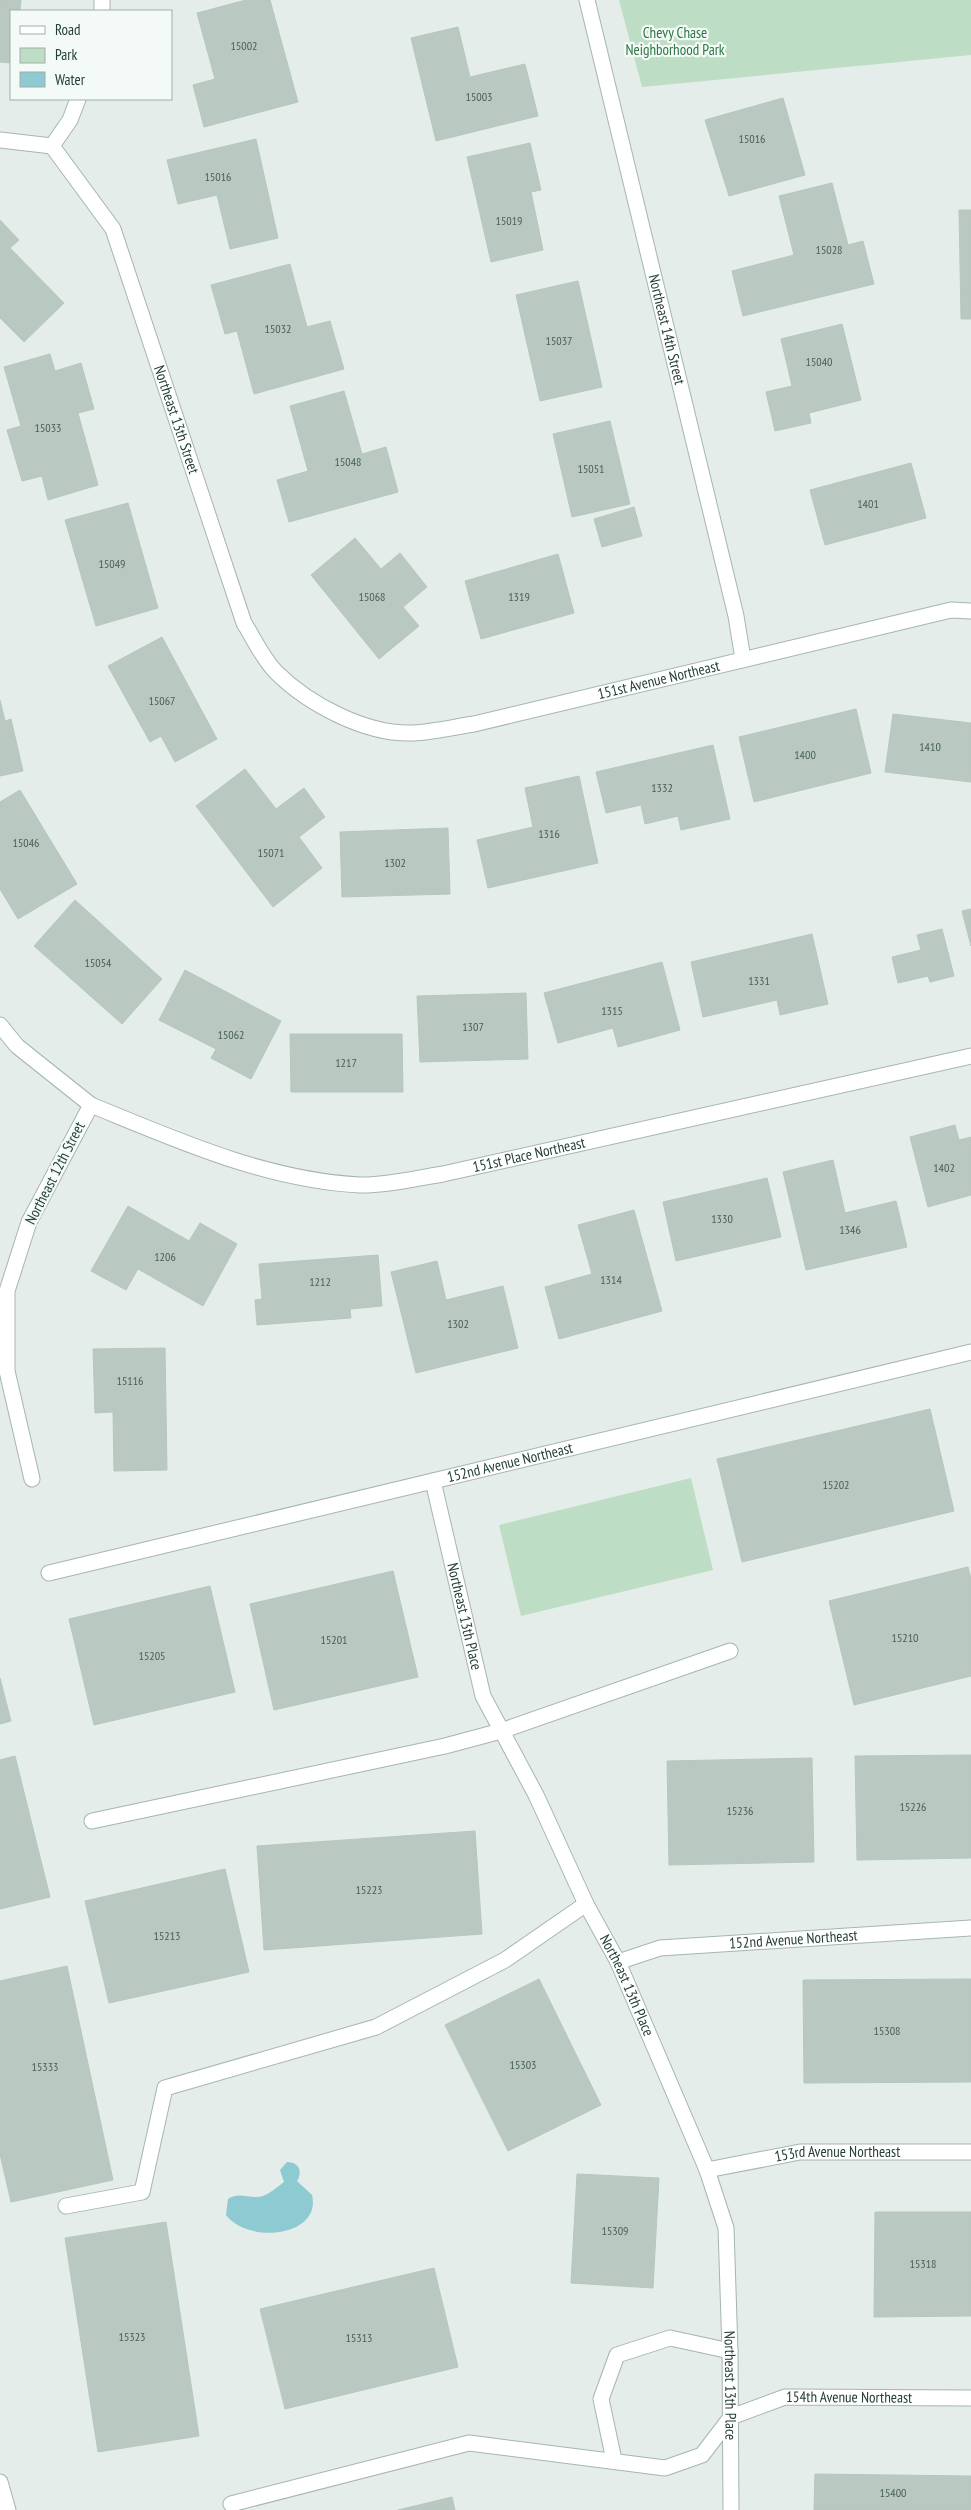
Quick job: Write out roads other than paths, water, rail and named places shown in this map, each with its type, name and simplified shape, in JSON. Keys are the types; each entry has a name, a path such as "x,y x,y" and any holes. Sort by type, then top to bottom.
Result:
{"street":[{"name":"Northeast 14th Street","path":"587,0 734,606 743,658"},
{"path":"0,140 52,146 70,120 78,100"},
{"name":"Northeast 13th Street","path":"52,146 113,229 244,624 274,671 308,698 345,718"},
{"name":"151st Avenue Northeast","path":"345,718 380,729 412,733 474,724 743,658 951,610 971,611"},
{"name":"Northeast 12th Street","path":"0,1025 18,1046 91,1104 29,1222 7,1291 7,1371 32,1479"},
{"name":"151st Place Northeast","path":"91,1104 201,1150 286,1175 361,1185 443,1174 971,1056"},
{"name":"152nd Avenue Northeast","path":"49,1573 971,1352"},
{"name":"Northeast 13th Place","path":"433,1481 482,1696 536,1795 586,1904 618,1962 707,2170 726,2228 730,2352 731,2510"},
{"path":"92,1821 445,1746 501,1731 730,1651"},
{"path":"66,2206 142,2192 165,2088 376,2027 505,1960 586,1904"},
{"name":"152nd Avenue Northeast","path":"618,1962 660,1948 971,1928"},
{"name":"153rd Avenue Northeast","path":"707,2170 800,2152 971,2152"},
{"path":"614,2460 601,2399 617,2355 670,2338 730,2352"},
{"name":"154th Avenue Northeast","path":"731,2417 785,2397 971,2398"},
{"path":"230,2504 469,2443 614,2460 664,2468 702,2454 731,2417"},
{"path":"0,2482 8,2510"}],"water":[{"path":"287,2162 297,2165 300,2174 297,2181 312,2195 312,2209 306,2220 295,2227 281,2232 266,2233 251,2230 237,2224 226,2215 228,2199 237,2196 263,2196 284,2182 280,2170"}],"park label":[{"name":"Chevy Chase Neighborhood Park","path":"675,42"}]}
